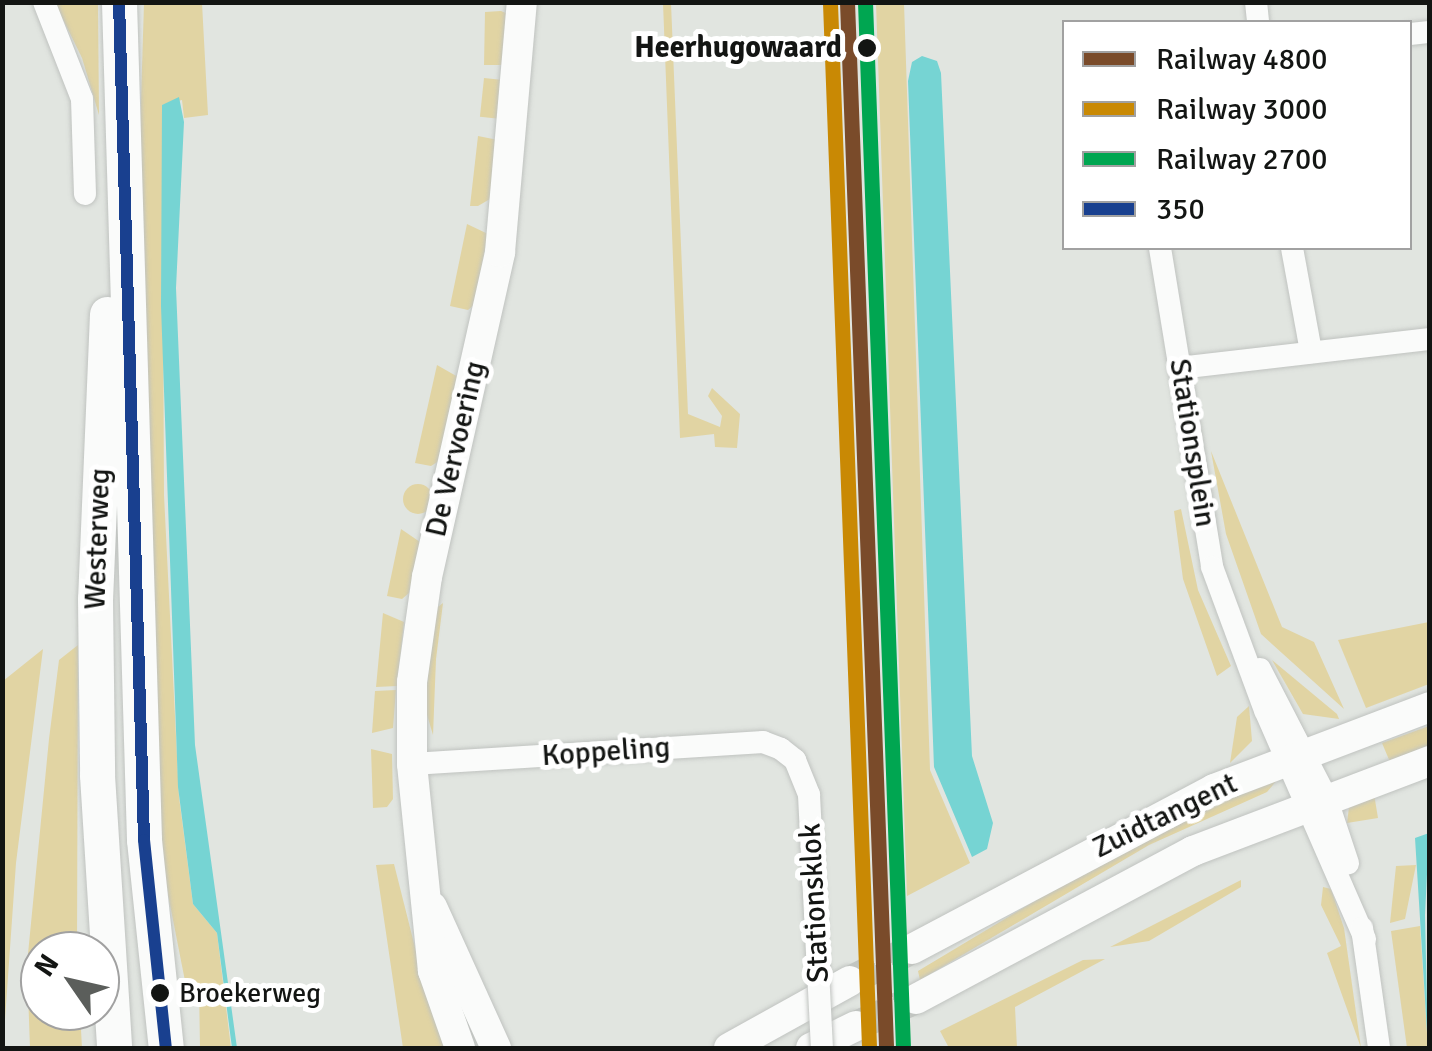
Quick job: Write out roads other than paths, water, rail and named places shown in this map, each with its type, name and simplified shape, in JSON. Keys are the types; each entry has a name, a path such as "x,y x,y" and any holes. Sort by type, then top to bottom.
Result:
{"main road":[{"name":"De Vervoering","path":"460,1048 433,971 412,764 412,682 427,578 505,218 522,2"},
{"name":"Westerweg","path":"114,1048 97,775 95,599 119,16"},
{"name":"Westerweg","path":"119,16 144,840 166,1048"},
{"name":"Zuidtangent","path":"912,949 1150,820 1295,755 1430,707"},
{"name":"Zuidtangent","path":"916,998 1123,885 1317,801 1430,762"},
{"name":"De Vervoering","path":"425,896 496,1048"},
{"path":"729,1048 850,981"},
{"path":"811,1048 856,1026"}],"street":[{"path":"44,2 82,99 86,194"},
{"name":"Stationsplein","path":"1160,250 1212,567 1239,635 1317,801 1365,939 1380,1048"},
{"path":"1292,250 1311,352"},
{"path":"1179,368 1430,338"},
{"name":"Koppeling","path":"412,764 763,742 795,760"},
{"name":"Stationsklok","path":"795,760 810,795 822,1048"}],"water":[{"path":"922,56 937,61 941,73 972,756 993,823 987,849 972,857 934,767 908,81 912,62"},
{"path":"179,97 184,122 176,288 195,745 237,1048 232,1048 217,933 193,904 178,787 161,306 162,105"},
{"path":"1429,833 1425,915 1428,1048 1415,838"}],"tunnel":[{"path":"850,981 912,949"},
{"path":"856,1026 916,999"}],"rail line":[{"name":"4800","path":"847,2 886,1048"},
{"name":"2700","path":"865,2 903,1047"},
{"name":"3000","path":"830,3 869,1048"}],"place":[{"name":"Heerhugowaard","path":"867,48"},
{"name":"Broekerweg","path":"160,993"}]}
